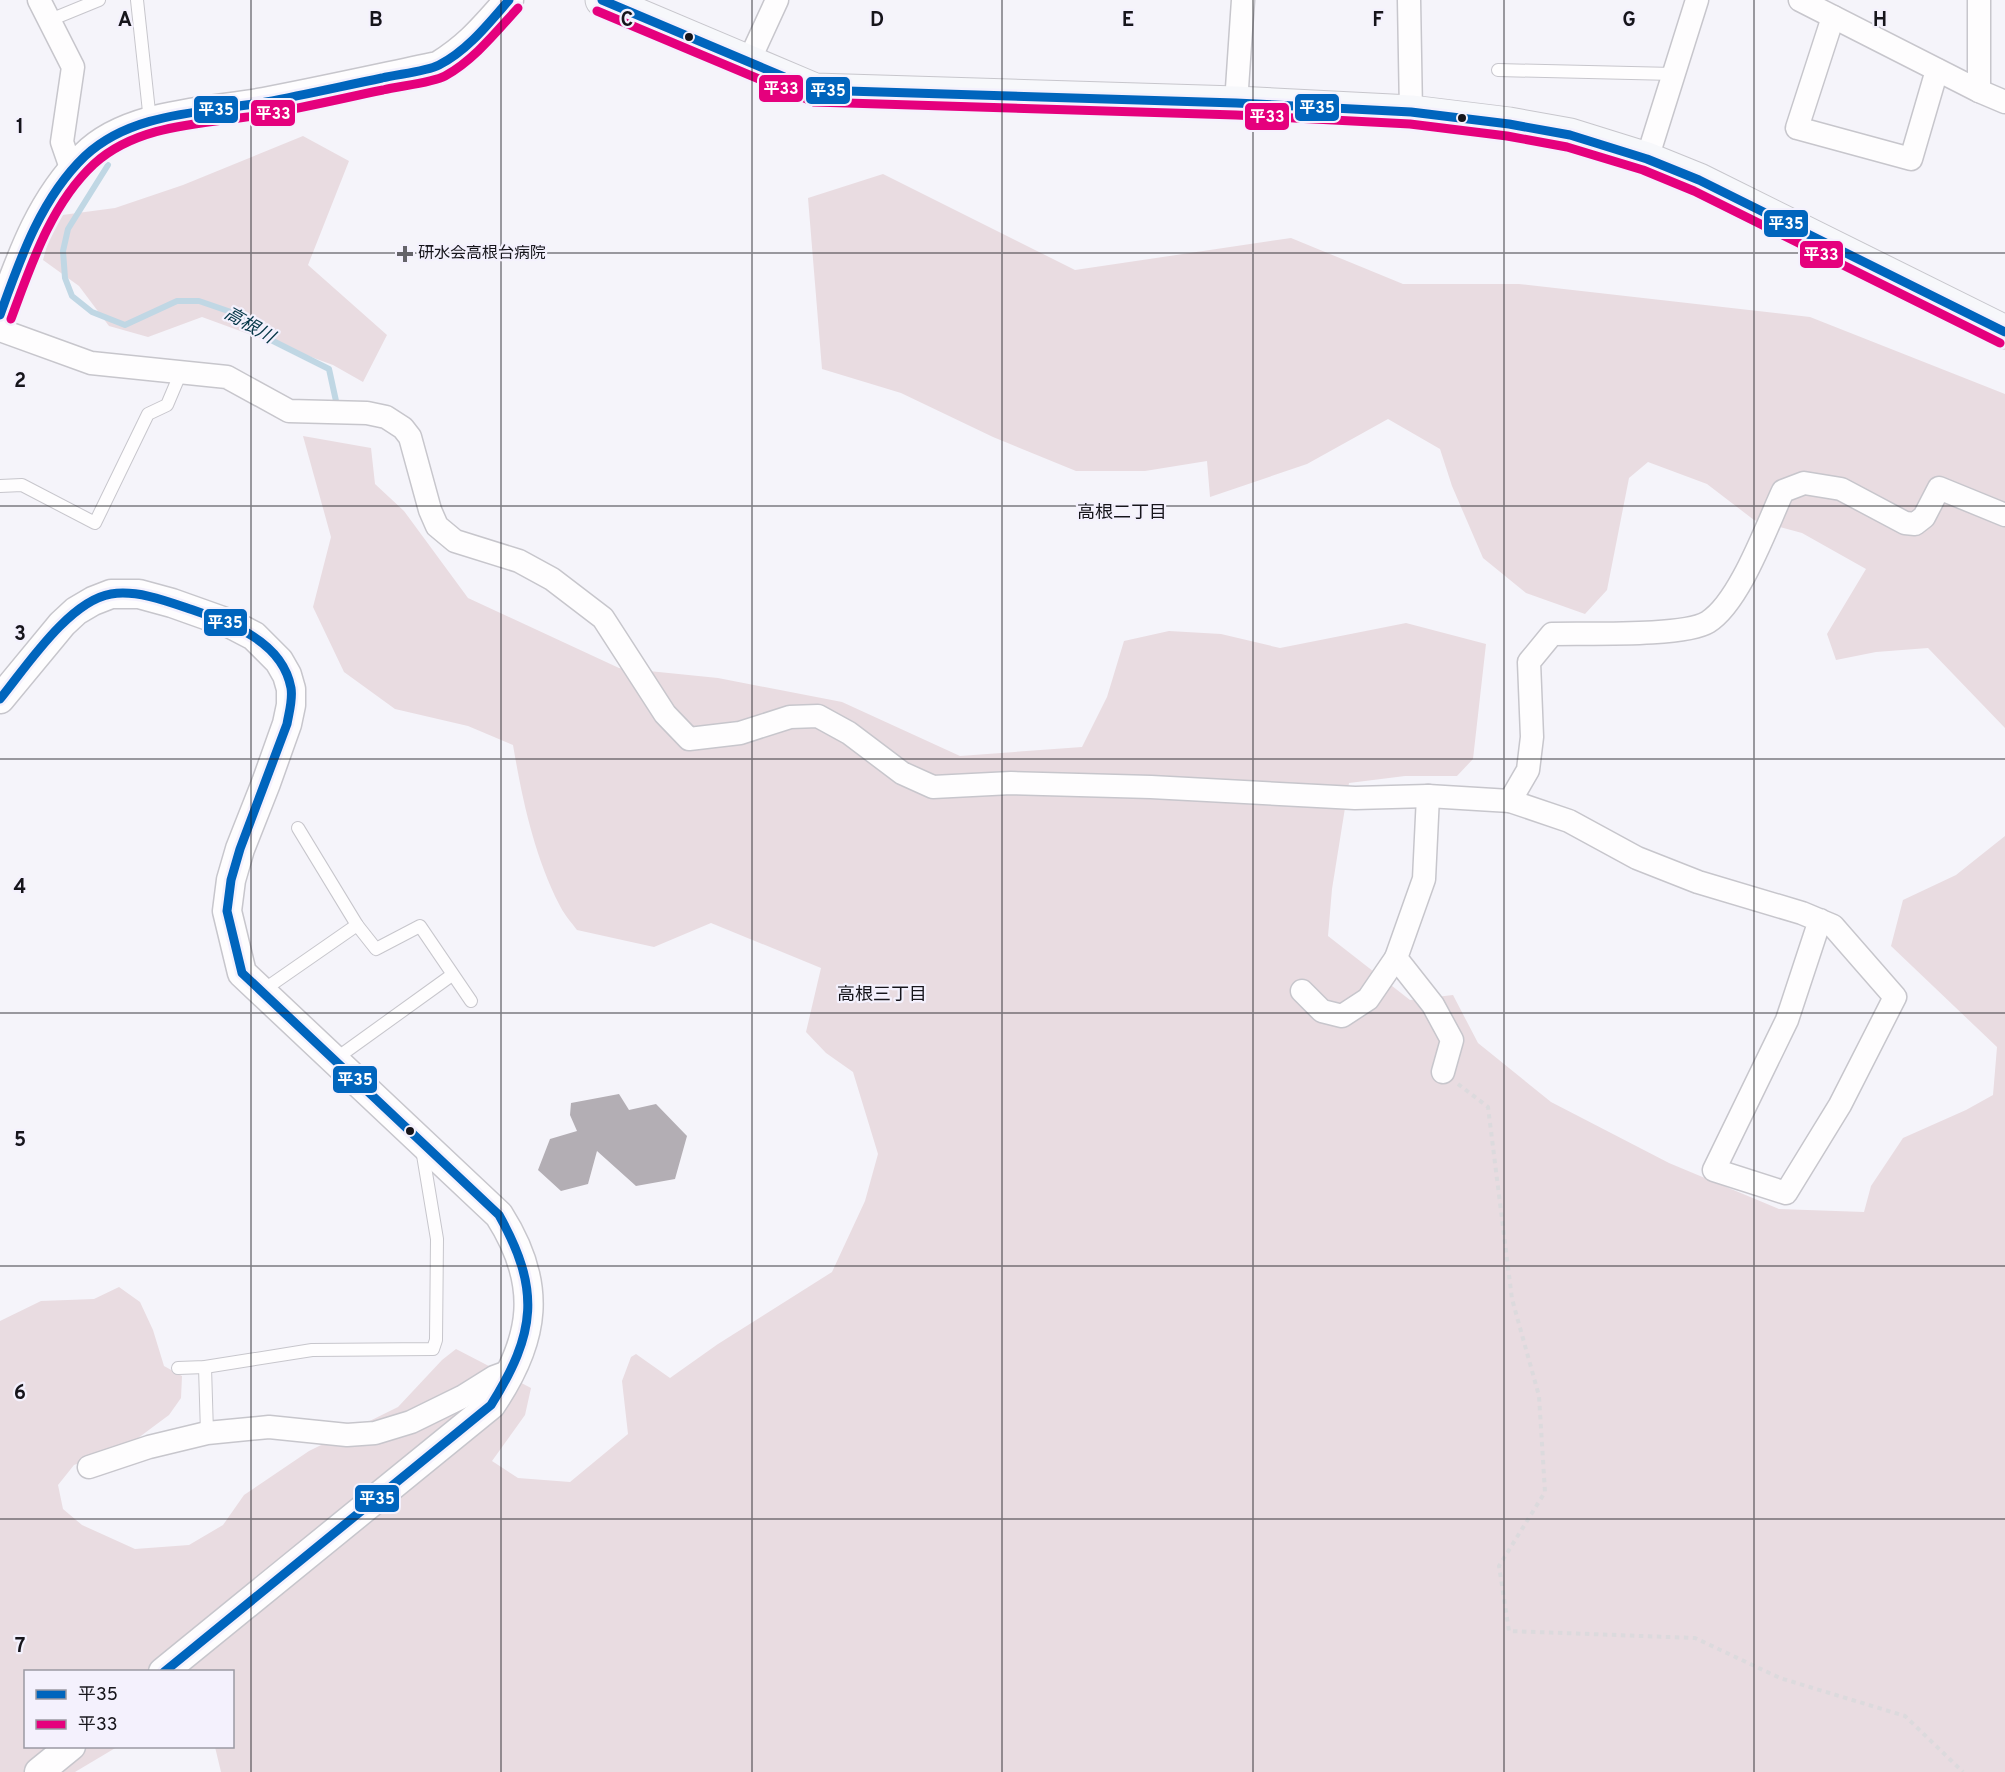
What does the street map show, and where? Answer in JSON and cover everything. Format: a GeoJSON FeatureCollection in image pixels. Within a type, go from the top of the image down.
{"type":"FeatureCollection","features":[{"type":"Feature","properties":{"kind":"main road"},"geometry":{"type":"LineString","coordinates":[[602,0],[815,90],[1236,103],[1411,112],[1509,124],[1570,135],[1647,159],[1699,180],[2002,330]]}},
{"type":"Feature","properties":{"kind":"street"},"geometry":{"type":"LineString","coordinates":[[39,0],[73,68],[62,142],[72,171]]}},
{"type":"Feature","properties":{"kind":"street"},"geometry":{"type":"LineString","coordinates":[[0,315],[27,242],[58,187],[86,155],[112,137],[150,121],[265,102],[438,66],[461,51],[509,0]]}},
{"type":"Feature","properties":{"kind":"street"},"geometry":{"type":"LineString","coordinates":[[748,63],[777,0]]}},
{"type":"Feature","properties":{"kind":"street"},"geometry":{"type":"LineString","coordinates":[[1236,103],[1243,0]]}},
{"type":"Feature","properties":{"kind":"street"},"geometry":{"type":"LineString","coordinates":[[1409,0],[1411,112]]}},
{"type":"Feature","properties":{"kind":"street"},"geometry":{"type":"LineString","coordinates":[[1647,159],[1697,0]]}},
{"type":"Feature","properties":{"kind":"street"},"geometry":{"type":"LineString","coordinates":[[1800,0],[2005,102]]}},
{"type":"Feature","properties":{"kind":"street"},"geometry":{"type":"LineString","coordinates":[[1978,0],[1979,91]]}},
{"type":"Feature","properties":{"kind":"street"},"geometry":{"type":"LineString","coordinates":[[1833,17],[1797,128],[1911,159],[1937,70]]}},
{"type":"Feature","properties":{"kind":"street"},"geometry":{"type":"LineString","coordinates":[[0,330],[91,363],[227,377],[289,411],[367,413],[387,417],[411,437],[430,510],[437,526],[454,541],[519,561],[552,579],[603,618],[665,714],[689,739],[740,733],[790,717],[818,716],[849,733],[902,773],[933,787],[1011,783],[1151,787],[1355,798],[1428,796],[1510,801],[1569,821],[1637,858],[1698,882],[1820,920],[1833,926],[1895,997],[1840,1105],[1786,1193],[1714,1170],[1787,1020],[1820,920]]}},
{"type":"Feature","properties":{"kind":"street"},"geometry":{"type":"LineString","coordinates":[[1510,801],[1528,770],[1532,737],[1529,662],[1552,634],[1676,631],[1707,623],[1726,605],[1747,568],[1783,490],[1804,483],[1841,489],[1905,523],[1915,524],[1924,517],[1939,488],[2005,515]]}},
{"type":"Feature","properties":{"kind":"street"},"geometry":{"type":"LineString","coordinates":[[0,699],[62,624],[93,601],[111,594],[139,594],[231,624],[254,636],[279,661],[287,675],[291,689],[291,705],[287,724],[240,849],[231,880],[227,911],[242,973],[499,1215],[517,1246],[525,1269],[528,1302],[521,1348],[513,1370],[491,1405],[164,1670]]}},
{"type":"Feature","properties":{"kind":"street"},"geometry":{"type":"LineString","coordinates":[[1302,991],[1322,1011],[1342,1016],[1368,999],[1396,958],[1424,879],[1428,796]]}},
{"type":"Feature","properties":{"kind":"street"},"geometry":{"type":"LineString","coordinates":[[1396,958],[1433,1005],[1452,1040],[1443,1072]]}},
{"type":"Feature","properties":{"kind":"street"},"geometry":{"type":"LineString","coordinates":[[89,1467],[207,1433],[269,1428],[347,1435],[375,1433],[411,1422],[462,1397],[494,1377],[513,1370]]}},
{"type":"Feature","properties":{"kind":"street"},"geometry":{"type":"LineString","coordinates":[[39,1772],[69,1748]]}},
{"type":"Feature","properties":{"kind":"lane"},"geometry":{"type":"LineString","coordinates":[[50,20],[99,0]]}},
{"type":"Feature","properties":{"kind":"lane"},"geometry":{"type":"LineString","coordinates":[[137,0],[150,121]]}},
{"type":"Feature","properties":{"kind":"lane"},"geometry":{"type":"LineString","coordinates":[[1498,70],[1674,74]]}},
{"type":"Feature","properties":{"kind":"lane"},"geometry":{"type":"LineString","coordinates":[[0,486],[22,485],[95,523],[148,414],[167,405],[181,372]]}},
{"type":"Feature","properties":{"kind":"lane"},"geometry":{"type":"LineString","coordinates":[[298,828],[357,925],[376,949],[420,926],[471,1000]]}},
{"type":"Feature","properties":{"kind":"lane"},"geometry":{"type":"LineString","coordinates":[[261,992],[357,925]]}},
{"type":"Feature","properties":{"kind":"lane"},"geometry":{"type":"LineString","coordinates":[[333,1061],[452,975]]}},
{"type":"Feature","properties":{"kind":"lane"},"geometry":{"type":"LineString","coordinates":[[178,1368],[205,1367],[312,1350],[433,1349],[436,1340],[437,1239],[421,1141]]}},
{"type":"Feature","properties":{"kind":"lane"},"geometry":{"type":"LineString","coordinates":[[205,1367],[207,1433]]}},
{"type":"Feature","properties":{"kind":"path"},"geometry":{"type":"LineString","coordinates":[[1443,1072],[1488,1107],[1512,1299],[1539,1396],[1545,1491],[1499,1566],[1509,1631],[1695,1638],[1780,1678],[1905,1716],[1963,1772]]}},
{"type":"Feature","properties":{"kind":"shaded area"},"geometry":{"type":"Polygon","coordinates":[[[303,136],[349,161],[308,265],[387,335],[363,382],[333,365],[202,317],[148,337],[109,326],[79,286],[43,260],[55,216],[115,208],[183,185],[303,136]]]}},
{"type":"Feature","properties":{"kind":"shaded area"},"geometry":{"type":"Polygon","coordinates":[[[883,174],[1075,270],[1291,238],[1403,284],[1519,284],[1810,317],[2005,394],[2005,728],[1928,648],[1876,652],[1836,660],[1827,634],[1866,569],[1802,533],[1754,520],[1707,484],[1648,462],[1629,478],[1607,590],[1585,614],[1526,593],[1483,558],[1452,486],[1440,449],[1388,419],[1307,464],[1210,497],[1207,461],[1145,471],[1076,471],[993,437],[901,393],[822,369],[808,198],[883,174]]]}},
{"type":"Feature","properties":{"kind":"shaded area"},"geometry":{"type":"Polygon","coordinates":[[[303,436],[371,448],[375,484],[404,511],[468,598],[619,668],[718,678],[842,702],[960,756],[1082,747],[1107,697],[1124,641],[1169,631],[1221,634],[1280,648],[1406,623],[1486,644],[1473,759],[1457,776],[1405,776],[1349,783],[1332,889],[1328,936],[1410,1000],[1453,995],[1478,1043],[1551,1102],[1669,1163],[1779,1209],[1864,1212],[1871,1186],[1903,1138],[1966,1110],[1993,1095],[1997,1047],[1891,946],[1903,900],[1956,875],[2005,836],[2005,1772],[221,1772],[215,1748],[234,1748],[234,1670],[24,1670],[24,1748],[115,1748],[75,1772],[0,1772],[0,1321],[41,1301],[94,1299],[119,1287],[140,1302],[153,1330],[164,1366],[182,1376],[181,1398],[169,1415],[130,1444],[74,1465],[58,1485],[63,1509],[82,1525],[135,1549],[189,1545],[223,1525],[244,1495],[309,1451],[398,1407],[442,1360],[456,1349],[531,1388],[525,1415],[492,1461],[518,1478],[570,1482],[628,1434],[622,1381],[631,1357],[636,1354],[670,1378],[718,1344],[832,1272],[865,1201],[878,1154],[853,1072],[826,1053],[806,1032],[821,968],[711,923],[654,947],[577,930],[561,907],[550,885],[536,846],[525,806],[513,745],[468,726],[395,709],[344,672],[313,607],[331,537],[303,436]]]}},
{"type":"Feature","properties":{"kind":"building"},"geometry":{"type":"Polygon","coordinates":[[[619,1094],[629,1110],[656,1104],[687,1136],[675,1179],[636,1186],[597,1151],[588,1184],[561,1191],[538,1170],[550,1139],[577,1131],[570,1115],[571,1103],[619,1094]]]}},
{"type":"Feature","properties":{"kind":"waterway","name":"高根川"},"geometry":{"type":"LineString","coordinates":[[108,165],[68,229],[63,251],[65,278],[72,296],[92,312],[125,325],[177,301],[199,301],[231,312],[251,323],[269,339],[329,369],[336,401]]}},
{"type":"Feature","properties":{"kind":"transit line","name":"平35"},"geometry":{"type":"LineString","coordinates":[[0,315],[24,251],[44,210],[70,173],[85,156],[104,141],[125,130],[171,116],[266,102],[439,65],[468,44],[509,0]]}},
{"type":"Feature","properties":{"kind":"transit line","name":"平35"},"geometry":{"type":"LineString","coordinates":[[602,0],[815,90],[1236,103],[1411,112],[1509,124],[1570,135],[1647,159],[1699,180],[2005,332]]}},
{"type":"Feature","properties":{"kind":"transit line","name":"平33"},"geometry":{"type":"LineString","coordinates":[[11,319],[54,216],[79,180],[112,150],[154,132],[176,127],[267,114],[445,76],[475,54],[518,8]]}},
{"type":"Feature","properties":{"kind":"transit line","name":"平33"},"geometry":{"type":"LineString","coordinates":[[597,11],[814,102],[1236,115],[1410,124],[1507,136],[1567,147],[1643,170],[1694,191],[2000,343]]}},
{"type":"Feature","properties":{"kind":"transit line","name":"平35"},"geometry":{"type":"LineString","coordinates":[[0,699],[35,654],[64,622],[95,599],[111,594],[130,593],[150,596],[219,620],[251,635],[277,657],[286,671],[291,688],[290,710],[287,724],[240,849],[231,880],[227,911],[242,973],[499,1215],[513,1242],[527,1289],[528,1311],[524,1333],[517,1355],[491,1405],[166,1670]]}},
{"type":"Feature","properties":{"kind":"place","name":"研水会高根台病院"},"geometry":{"type":"Point","coordinates":[405,254]}},
{"type":"Feature","properties":{"kind":"district","name":"高根二丁目"},"geometry":{"type":"Point","coordinates":[1122,513]}},
{"type":"Feature","properties":{"kind":"district","name":"高根三丁目"},"geometry":{"type":"Point","coordinates":[882,995]}}]}
